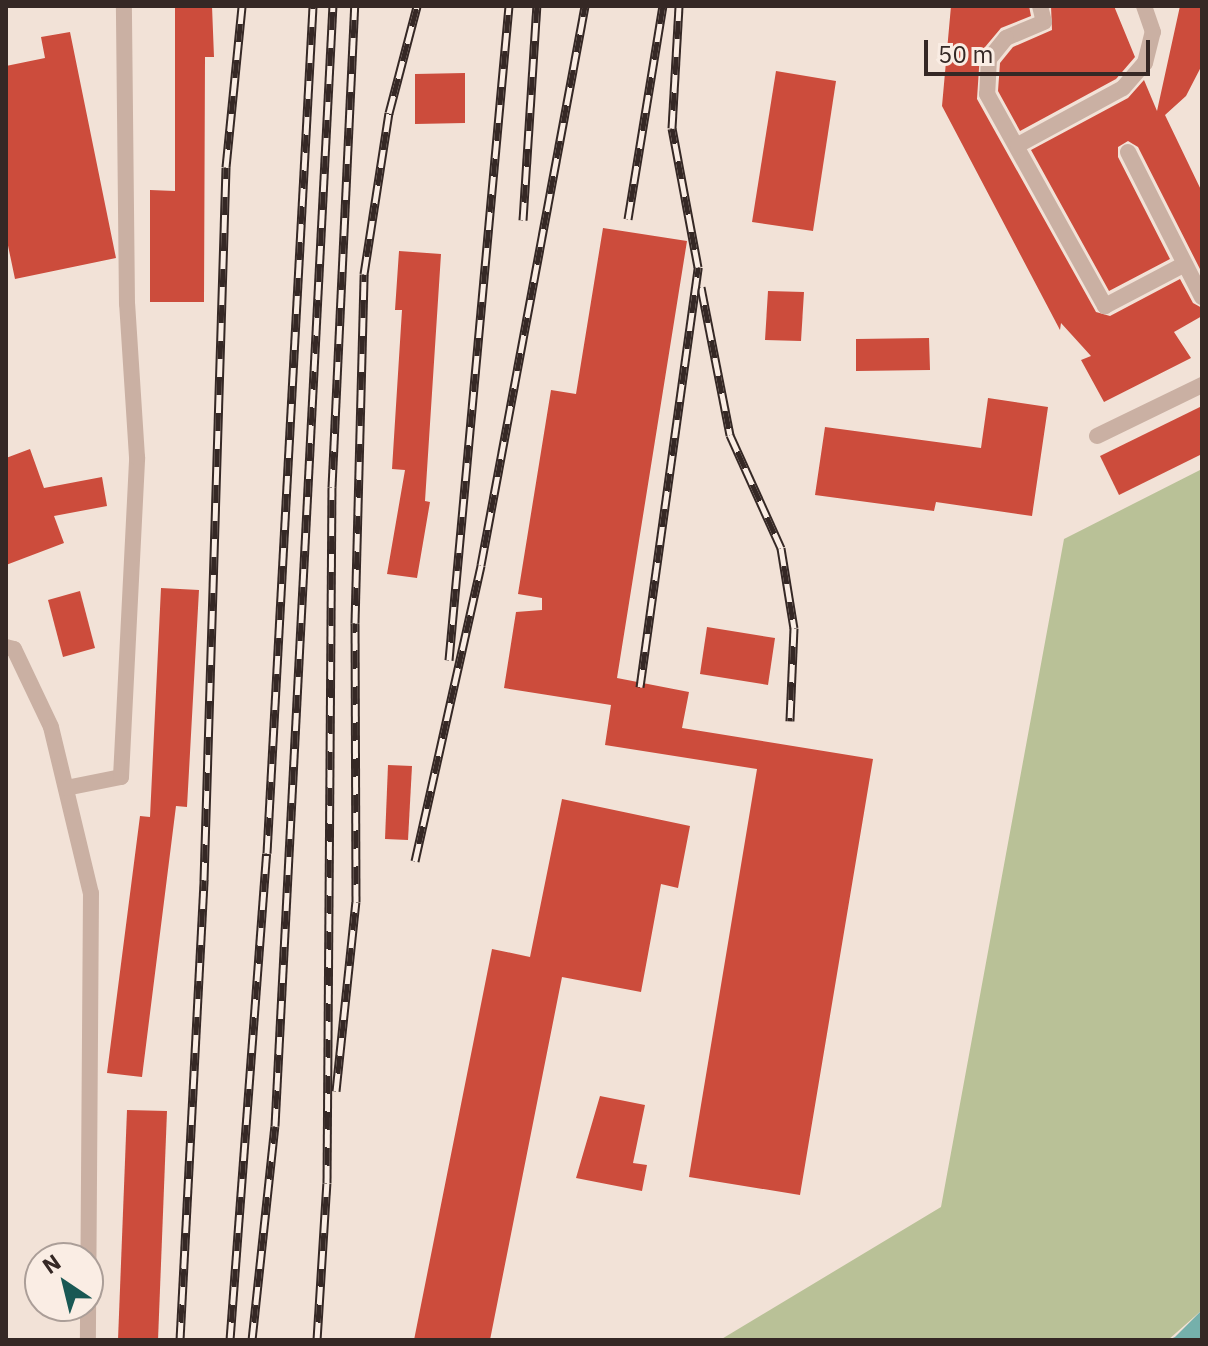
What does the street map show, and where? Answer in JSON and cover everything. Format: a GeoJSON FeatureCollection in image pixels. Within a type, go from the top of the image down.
{"type":"FeatureCollection","features":[{"type":"Feature","properties":{"kind":"lane"},"geometry":{"type":"LineString","coordinates":[[66,788],[121,777],[137,457],[127,304],[124,6]]}},
{"type":"Feature","properties":{"kind":"lane"},"geometry":{"type":"LineString","coordinates":[[1040,6],[1044,22],[1006,38],[989,59],[987,94],[1105,306],[1185,264]]}},
{"type":"Feature","properties":{"kind":"lane"},"geometry":{"type":"LineString","coordinates":[[1018,145],[1123,88],[1145,63],[1153,32],[1144,6]]}},
{"type":"Feature","properties":{"kind":"lane"},"geometry":{"type":"LineString","coordinates":[[1128,152],[1202,297]]}},
{"type":"Feature","properties":{"kind":"lane"},"geometry":{"type":"LineString","coordinates":[[1097,436],[1202,385]]}},
{"type":"Feature","properties":{"kind":"lane"},"geometry":{"type":"LineString","coordinates":[[6,647],[14,649],[51,727],[91,893],[88,1340]]}},
{"type":"Feature","properties":{"kind":"green space"},"geometry":{"type":"Polygon","coordinates":[[[1202,469],[1202,1310],[1168,1340],[720,1340],[941,1207],[1064,539],[1202,469]]]}},
{"type":"Feature","properties":{"kind":"water"},"geometry":{"type":"Polygon","coordinates":[[[1202,1310],[1202,1340],[1168,1340],[1175,1337],[1202,1310]]]}},
{"type":"Feature","properties":{"kind":"building"},"geometry":{"type":"Polygon","coordinates":[[[175,6],[212,6],[214,57],[205,57],[204,302],[150,302],[150,190],[175,191],[175,6]]]}},
{"type":"Feature","properties":{"kind":"building"},"geometry":{"type":"Polygon","coordinates":[[[951,6],[1029,6],[1031,16],[1001,28],[980,53],[977,99],[1096,312],[1110,316],[1180,279],[1193,303],[1202,308],[1202,316],[1174,332],[1191,358],[1104,402],[1081,360],[1091,356],[1061,323],[1060,330],[942,106],[951,6]]]}},
{"type":"Feature","properties":{"kind":"building"},"geometry":{"type":"Polygon","coordinates":[[[1051,6],[1114,6],[1135,57],[1116,79],[1020,131],[998,91],[1000,63],[1013,47],[1052,30],[1051,6]]]}},
{"type":"Feature","properties":{"kind":"building"},"geometry":{"type":"Polygon","coordinates":[[[1180,6],[1202,6],[1202,65],[1186,96],[1165,115],[1202,192],[1202,273],[1138,147],[1128,141],[1118,147],[1118,157],[1170,259],[1109,291],[1031,150],[1128,98],[1144,80],[1157,111],[1180,6]]]}},
{"type":"Feature","properties":{"kind":"building"},"geometry":{"type":"Polygon","coordinates":[[[70,32],[116,258],[15,279],[6,236],[6,66],[45,58],[41,37],[70,32]]]}},
{"type":"Feature","properties":{"kind":"building"},"geometry":{"type":"Polygon","coordinates":[[[776,71],[836,81],[813,231],[752,222],[776,71]]]}},
{"type":"Feature","properties":{"kind":"building"},"geometry":{"type":"Polygon","coordinates":[[[465,73],[465,123],[415,124],[415,74],[465,73]]]}},
{"type":"Feature","properties":{"kind":"building"},"geometry":{"type":"Polygon","coordinates":[[[603,228],[687,241],[617,678],[689,692],[682,728],[873,759],[800,1195],[689,1177],[757,769],[605,745],[611,705],[504,688],[516,612],[542,610],[542,598],[518,594],[551,390],[576,394],[603,228]]]}},
{"type":"Feature","properties":{"kind":"building"},"geometry":{"type":"Polygon","coordinates":[[[399,251],[441,254],[425,501],[430,502],[417,578],[387,574],[405,470],[392,469],[402,310],[395,310],[399,251]]]}},
{"type":"Feature","properties":{"kind":"building"},"geometry":{"type":"Polygon","coordinates":[[[768,291],[804,292],[801,341],[765,340],[768,291]]]}},
{"type":"Feature","properties":{"kind":"building"},"geometry":{"type":"Polygon","coordinates":[[[929,338],[930,370],[856,371],[856,339],[929,338]]]}},
{"type":"Feature","properties":{"kind":"building"},"geometry":{"type":"Polygon","coordinates":[[[988,398],[1048,407],[1032,516],[936,502],[934,511],[815,495],[825,427],[981,448],[988,398]]]}},
{"type":"Feature","properties":{"kind":"building"},"geometry":{"type":"Polygon","coordinates":[[[1202,406],[1202,454],[1119,495],[1100,456],[1202,406]]]}},
{"type":"Feature","properties":{"kind":"building"},"geometry":{"type":"Polygon","coordinates":[[[30,449],[44,488],[102,477],[107,506],[54,516],[64,543],[6,565],[6,458],[30,449]]]}},
{"type":"Feature","properties":{"kind":"building"},"geometry":{"type":"Polygon","coordinates":[[[161,588],[199,590],[187,807],[176,806],[142,1077],[107,1073],[140,816],[150,817],[161,588]]]}},
{"type":"Feature","properties":{"kind":"building"},"geometry":{"type":"Polygon","coordinates":[[[80,591],[95,648],[63,657],[48,600],[80,591]]]}},
{"type":"Feature","properties":{"kind":"building"},"geometry":{"type":"Polygon","coordinates":[[[707,627],[775,638],[768,685],[700,674],[707,627]]]}},
{"type":"Feature","properties":{"kind":"building"},"geometry":{"type":"Polygon","coordinates":[[[388,765],[412,766],[408,840],[385,839],[388,765]]]}},
{"type":"Feature","properties":{"kind":"building"},"geometry":{"type":"Polygon","coordinates":[[[562,799],[690,826],[678,888],[661,884],[641,992],[562,977],[490,1340],[414,1340],[492,949],[530,957],[562,799]]]}},
{"type":"Feature","properties":{"kind":"building"},"geometry":{"type":"Polygon","coordinates":[[[600,1096],[645,1105],[633,1163],[647,1165],[642,1191],[576,1178],[600,1096]]]}},
{"type":"Feature","properties":{"kind":"building"},"geometry":{"type":"Polygon","coordinates":[[[127,1110],[167,1111],[158,1340],[118,1340],[127,1110]]]}},
{"type":"Feature","properties":{"kind":"railway"},"geometry":{"type":"LineString","coordinates":[[180,1340],[204,880],[226,167],[242,6]]}},
{"type":"Feature","properties":{"kind":"railway"},"geometry":{"type":"LineString","coordinates":[[230,1340],[267,853],[313,6]]}},
{"type":"Feature","properties":{"kind":"railway"},"geometry":{"type":"LineString","coordinates":[[252,1340],[275,1126],[333,6]]}},
{"type":"Feature","properties":{"kind":"railway"},"geometry":{"type":"LineString","coordinates":[[317,1340],[327,1183],[332,487],[355,6]]}},
{"type":"Feature","properties":{"kind":"railway"},"geometry":{"type":"LineString","coordinates":[[336,1091],[356,902],[355,623],[364,274],[389,113],[417,6]]}},
{"type":"Feature","properties":{"kind":"railway"},"geometry":{"type":"LineString","coordinates":[[449,660],[509,6]]}},
{"type":"Feature","properties":{"kind":"railway"},"geometry":{"type":"LineString","coordinates":[[523,220],[537,6]]}},
{"type":"Feature","properties":{"kind":"railway"},"geometry":{"type":"LineString","coordinates":[[415,861],[481,565],[585,6]]}},
{"type":"Feature","properties":{"kind":"railway"},"geometry":{"type":"LineString","coordinates":[[628,219],[663,6]]}},
{"type":"Feature","properties":{"kind":"railway"},"geometry":{"type":"LineString","coordinates":[[640,687],[698,267],[672,128],[679,6]]}},
{"type":"Feature","properties":{"kind":"railway"},"geometry":{"type":"LineString","coordinates":[[701,287],[730,435],[781,548],[794,628],[790,721]]}}]}
